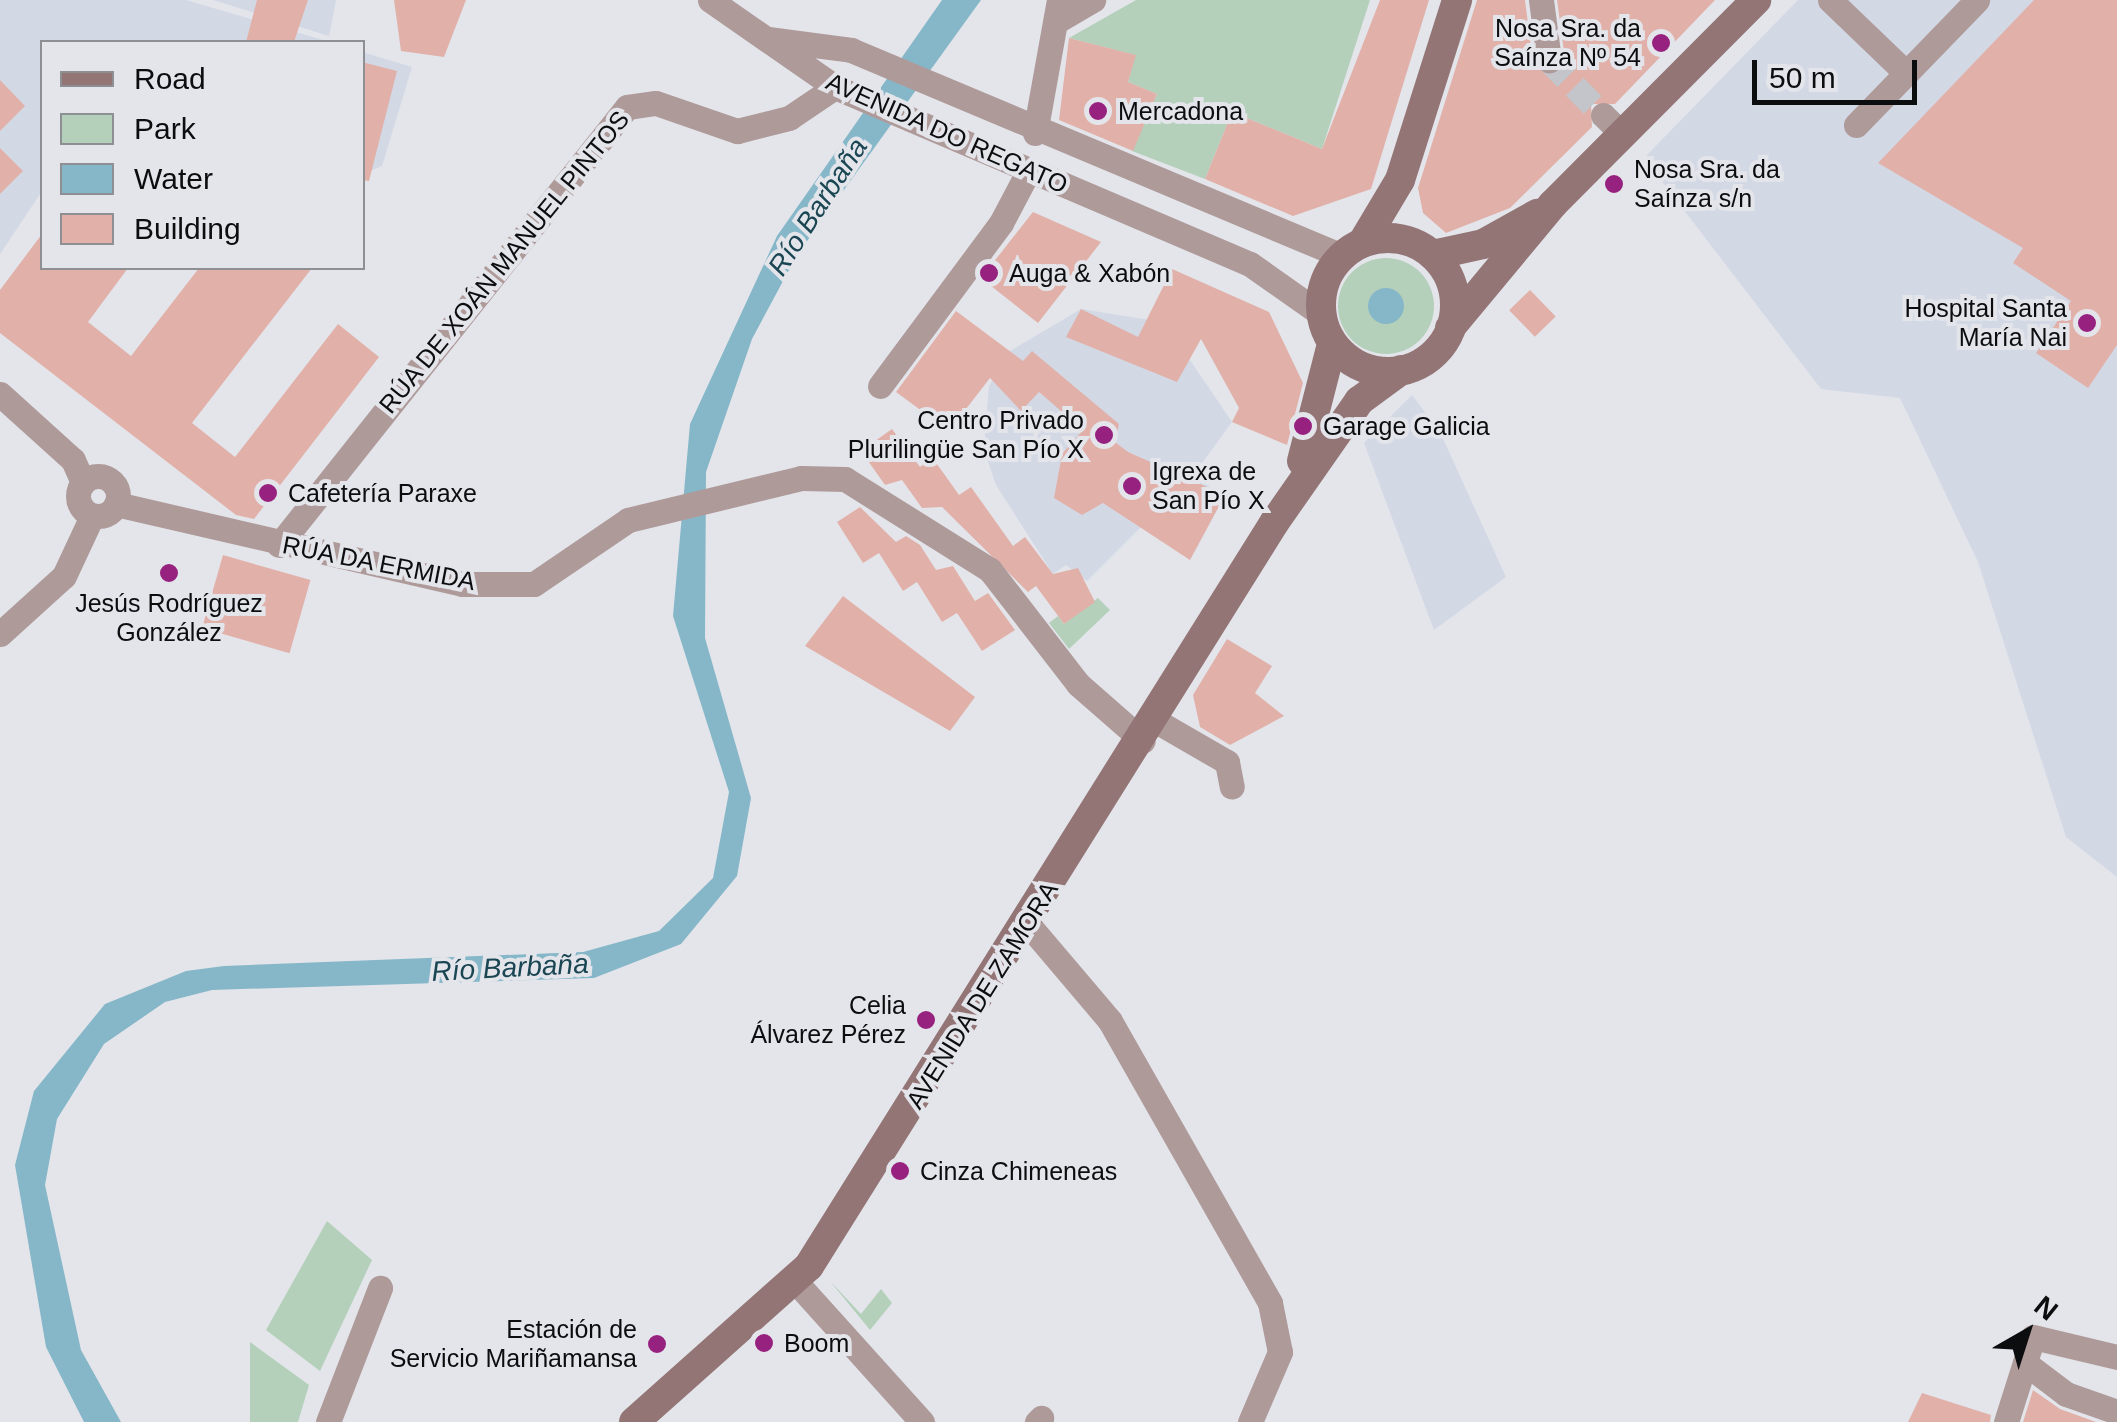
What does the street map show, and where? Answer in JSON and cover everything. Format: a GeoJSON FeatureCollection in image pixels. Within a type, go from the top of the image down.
{"type":"FeatureCollection","features":[{"type":"Feature","properties":{"kind":"street"},"geometry":{"type":"LineString","coordinates":[[710,0],[758,38]]}},
{"type":"Feature","properties":{"kind":"street"},"geometry":{"type":"LineString","coordinates":[[1036,133],[1058,10],[1093,0]]}},
{"type":"Feature","properties":{"kind":"street"},"geometry":{"type":"LineString","coordinates":[[1457,0],[1400,180],[1352,249],[1321,314],[1332,344],[1368,370],[1401,370],[1432,356],[1612,124],[1756,0]]}},
{"type":"Feature","properties":{"kind":"street"},"geometry":{"type":"LineString","coordinates":[[1542,0],[1550,60]]}},
{"type":"Feature","properties":{"kind":"street"},"geometry":{"type":"LineString","coordinates":[[1830,0],[1906,73]]}},
{"type":"Feature","properties":{"kind":"street"},"geometry":{"type":"LineString","coordinates":[[1856,125],[1977,0]]}},
{"type":"Feature","properties":{"kind":"street","name":"AVENIDA DO REGATO"},"geometry":{"type":"LineString","coordinates":[[758,38],[850,50],[1036,133],[1352,249]]}},
{"type":"Feature","properties":{"kind":"street","name":"AVENIDA DO REGATO"},"geometry":{"type":"LineString","coordinates":[[758,38],[835,88],[1250,264],[1321,314]]}},
{"type":"Feature","properties":{"kind":"street","name":"RÚA DE XOÁN MANUEL PINTOS"},"geometry":{"type":"LineString","coordinates":[[279,545],[627,106],[656,103],[736,131],[789,118],[835,88]]}},
{"type":"Feature","properties":{"kind":"street"},"geometry":{"type":"LineString","coordinates":[[880,386],[1001,223],[1029,170]]}},
{"type":"Feature","properties":{"kind":"street"},"geometry":{"type":"LineString","coordinates":[[1400,180],[1424,249],[1454,294],[1450,328]]}},
{"type":"Feature","properties":{"kind":"street"},"geometry":{"type":"LineString","coordinates":[[1352,249],[1424,249],[1494,239],[1553,204]]}},
{"type":"Feature","properties":{"kind":"street","name":"AVENIDA DE ZAMORA"},"geometry":{"type":"LineString","coordinates":[[1274,523],[1318,421],[1332,344]]}},
{"type":"Feature","properties":{"kind":"street","name":"AVENIDA DE ZAMORA"},"geometry":{"type":"LineString","coordinates":[[634,1422],[796,1281],[1150,731],[1274,523],[1359,402],[1401,370]]}},
{"type":"Feature","properties":{"kind":"street"},"geometry":{"type":"LineString","coordinates":[[0,394],[74,460],[83,482],[78,502],[92,516]]}},
{"type":"Feature","properties":{"kind":"street","name":"RÚA DA ERMIDA"},"geometry":{"type":"LineString","coordinates":[[116,504],[279,545],[462,584],[534,584],[628,520],[744,488],[825,477],[884,496],[990,570],[1071,676],[1150,731],[1227,762],[1232,787]]}},
{"type":"Feature","properties":{"kind":"street"},"geometry":{"type":"LineString","coordinates":[[0,634],[64,576],[92,516],[116,504],[110,480],[83,482]]}},
{"type":"Feature","properties":{"kind":"street"},"geometry":{"type":"LineString","coordinates":[[1027,923],[1110,1021],[1270,1303],[1280,1352],[1250,1422]]}},
{"type":"Feature","properties":{"kind":"street"},"geometry":{"type":"LineString","coordinates":[[796,1281],[922,1422]]}},
{"type":"Feature","properties":{"kind":"street"},"geometry":{"type":"LineString","coordinates":[[328,1422],[380,1288]]}},
{"type":"Feature","properties":{"kind":"street"},"geometry":{"type":"LineString","coordinates":[[2006,1422],[2033,1336],[2117,1357]]}},
{"type":"Feature","properties":{"kind":"street"},"geometry":{"type":"LineString","coordinates":[[2025,1364],[2066,1394],[2117,1412]]}},
{"type":"Feature","properties":{"kind":"shaded area"},"geometry":{"type":"Polygon","coordinates":[[[0,0],[186,0],[323,40],[40,40],[40,194],[0,254],[0,0]]]}},
{"type":"Feature","properties":{"kind":"shaded area"},"geometry":{"type":"Polygon","coordinates":[[[213,0],[336,0],[329,36],[213,0]]]}},
{"type":"Feature","properties":{"kind":"shaded area"},"geometry":{"type":"Polygon","coordinates":[[[1798,0],[2117,0],[2117,877],[2066,837],[1978,562],[1900,398],[1821,389],[1644,158],[1798,0]]]}},
{"type":"Feature","properties":{"kind":"shaded area"},"geometry":{"type":"Polygon","coordinates":[[[365,53],[412,67],[382,166],[365,173],[365,53]]]}},
{"type":"Feature","properties":{"kind":"shaded area","name":"Centro Privado Plurilingüe San Pío X"},"geometry":{"type":"Polygon","coordinates":[[[1081,309],[1150,320],[1175,338],[1232,422],[1192,477],[1225,495],[1190,560],[1145,523],[1087,581],[1066,565],[1053,574],[996,485],[984,449],[989,386],[1010,351],[1081,309]]]}},
{"type":"Feature","properties":{"kind":"shaded area"},"geometry":{"type":"Polygon","coordinates":[[[1412,395],[1440,432],[1506,577],[1434,630],[1364,443],[1412,395]]]}},
{"type":"Feature","properties":{"kind":"green space"},"geometry":{"type":"Polygon","coordinates":[[[1136,0],[1370,0],[1322,149],[1232,112],[1205,179],[1132,151],[1157,94],[1128,82],[1135,55],[1069,38],[1136,0]]]}},
{"type":"Feature","properties":{"kind":"green space"},"geometry":{"type":"Polygon","coordinates":[[[1386,258],[1404,262],[1420,272],[1430,288],[1434,306],[1430,324],[1420,340],[1404,350],[1386,354],[1368,350],[1352,340],[1342,324],[1338,306],[1342,288],[1352,272],[1368,262],[1386,258]]]}},
{"type":"Feature","properties":{"kind":"green space"},"geometry":{"type":"Polygon","coordinates":[[[1098,598],[1110,610],[1069,649],[1049,623],[1058,616],[1064,624],[1098,598]]]}},
{"type":"Feature","properties":{"kind":"green space"},"geometry":{"type":"Polygon","coordinates":[[[327,1221],[372,1260],[320,1371],[266,1330],[327,1221]]]}},
{"type":"Feature","properties":{"kind":"green space"},"geometry":{"type":"Polygon","coordinates":[[[830,1281],[861,1314],[881,1289],[892,1303],[870,1330],[830,1281]]]}},
{"type":"Feature","properties":{"kind":"green space"},"geometry":{"type":"Polygon","coordinates":[[[250,1342],[309,1385],[298,1422],[250,1422],[250,1342]]]}},
{"type":"Feature","properties":{"kind":"water","name":"Río Barbaña"},"geometry":{"type":"Polygon","coordinates":[[[942,0],[981,0],[797,255],[752,339],[706,472],[705,638],[751,798],[737,876],[681,944],[594,978],[212,990],[165,1002],[104,1044],[57,1119],[45,1185],[81,1350],[121,1422],[84,1422],[46,1347],[15,1165],[34,1091],[105,1004],[186,971],[224,966],[583,952],[659,931],[713,878],[729,792],[673,616],[690,424],[777,236],[942,0]]]}},
{"type":"Feature","properties":{"kind":"water"},"geometry":{"type":"Polygon","coordinates":[[[1386,288],[1399,293],[1404,306],[1399,319],[1386,324],[1373,319],[1368,306],[1373,293],[1386,288]]]}},
{"type":"Feature","properties":{"kind":"building"},"geometry":{"type":"Polygon","coordinates":[[[257,0],[308,0],[295,40],[247,40],[257,0]]]}},
{"type":"Feature","properties":{"kind":"building"},"geometry":{"type":"Polygon","coordinates":[[[394,0],[466,0],[444,57],[401,51],[394,0]]]}},
{"type":"Feature","properties":{"kind":"building"},"geometry":{"type":"Polygon","coordinates":[[[1380,0],[1429,0],[1371,189],[1293,216],[1205,179],[1232,112],[1322,149],[1380,0]]]}},
{"type":"Feature","properties":{"kind":"building"},"geometry":{"type":"Polygon","coordinates":[[[1477,0],[1525,0],[1533,63],[1550,76],[1565,59],[1557,0],[1715,0],[1615,104],[1591,104],[1592,127],[1510,208],[1446,233],[1423,213],[1418,188],[1477,0]]]}},
{"type":"Feature","properties":{"kind":"building"},"geometry":{"type":"Polygon","coordinates":[[[2034,0],[2117,0],[2117,345],[2088,388],[2036,353],[2071,301],[2013,263],[2023,248],[1878,163],[2034,0]]]}},
{"type":"Feature","properties":{"kind":"building"},"geometry":{"type":"Polygon","coordinates":[[[1069,38],[1136,55],[1128,82],[1157,94],[1133,151],[1059,120],[1069,38]]]}},
{"type":"Feature","properties":{"kind":"building"},"geometry":{"type":"Polygon","coordinates":[[[365,63],[397,71],[369,181],[365,180],[365,63]]]}},
{"type":"Feature","properties":{"kind":"building"},"geometry":{"type":"Polygon","coordinates":[[[0,80],[25,106],[0,131],[0,80]]]}},
{"type":"Feature","properties":{"kind":"building"},"geometry":{"type":"Polygon","coordinates":[[[0,148],[23,171],[0,194],[0,148]]]}},
{"type":"Feature","properties":{"kind":"building"},"geometry":{"type":"Polygon","coordinates":[[[1033,212],[1101,242],[1038,323],[981,278],[1033,212]]]}},
{"type":"Feature","properties":{"kind":"building"},"geometry":{"type":"Polygon","coordinates":[[[40,237],[40,270],[127,270],[88,322],[131,356],[197,270],[310,270],[192,423],[235,457],[338,324],[379,357],[254,519],[236,515],[0,333],[0,290],[40,237]]]}},
{"type":"Feature","properties":{"kind":"building"},"geometry":{"type":"Polygon","coordinates":[[[1172,269],[1269,312],[1303,383],[1287,445],[1232,422],[1239,408],[1201,339],[1177,382],[1066,337],[1081,309],[1138,337],[1172,269]]]}},
{"type":"Feature","properties":{"kind":"building"},"geometry":{"type":"Polygon","coordinates":[[[1530,290],[1556,317],[1535,337],[1509,310],[1530,290]]]}},
{"type":"Feature","properties":{"kind":"building"},"geometry":{"type":"Polygon","coordinates":[[[956,311],[1023,361],[1032,351],[1119,424],[1115,442],[1128,452],[1225,495],[1190,560],[1103,503],[1082,515],[1054,498],[1062,454],[1083,430],[1039,392],[1021,411],[990,378],[949,431],[896,392],[956,311]]]}},
{"type":"Feature","properties":{"kind":"building"},"geometry":{"type":"Polygon","coordinates":[[[892,429],[920,467],[932,457],[959,495],[971,487],[1013,546],[1025,537],[1053,574],[1078,568],[1095,602],[1064,624],[1036,586],[1028,592],[942,507],[922,508],[902,480],[885,485],[861,451],[892,429]]]}},
{"type":"Feature","properties":{"kind":"building"},"geometry":{"type":"Polygon","coordinates":[[[860,507],[896,542],[906,536],[920,545],[936,570],[953,566],[975,601],[988,593],[1015,630],[982,651],[957,613],[942,622],[917,582],[903,591],[879,553],[863,563],[837,522],[860,507]]]}},
{"type":"Feature","properties":{"kind":"building"},"geometry":{"type":"Polygon","coordinates":[[[223,555],[310,580],[290,653],[202,628],[223,555]]]}},
{"type":"Feature","properties":{"kind":"building"},"geometry":{"type":"Polygon","coordinates":[[[843,596],[975,697],[950,731],[805,646],[843,596]]]}},
{"type":"Feature","properties":{"kind":"building"},"geometry":{"type":"Polygon","coordinates":[[[1227,639],[1272,666],[1255,693],[1284,716],[1230,745],[1200,727],[1193,695],[1227,639]]]}},
{"type":"Feature","properties":{"kind":"building"},"geometry":{"type":"Polygon","coordinates":[[[2033,1390],[2060,1409],[2096,1422],[2023,1422],[2033,1390]]]}},
{"type":"Feature","properties":{"kind":"building"},"geometry":{"type":"Polygon","coordinates":[[[1922,1393],[1991,1415],[1990,1422],[1908,1422],[1922,1393]]]}},
{"type":"Feature","properties":{"kind":"tunnel"},"geometry":{"type":"LineString","coordinates":[[1549,60],[1603,115]]}},
{"type":"Feature","properties":{"kind":"place","name":"Nosa Sra. da Saínza Nº 54"},"geometry":{"type":"Point","coordinates":[1661,43]}},
{"type":"Feature","properties":{"kind":"place","name":"Mercadona"},"geometry":{"type":"Point","coordinates":[1098,111]}},
{"type":"Feature","properties":{"kind":"place","name":"Nosa Sra. da Saínza s/n"},"geometry":{"type":"Point","coordinates":[1614,184]}},
{"type":"Feature","properties":{"kind":"place","name":"Auga & Xabón"},"geometry":{"type":"Point","coordinates":[989,273]}},
{"type":"Feature","properties":{"kind":"place","name":"Hospital Santa María Nai"},"geometry":{"type":"Point","coordinates":[2087,323]}},
{"type":"Feature","properties":{"kind":"place","name":"Garage Galicia"},"geometry":{"type":"Point","coordinates":[1303,426]}},
{"type":"Feature","properties":{"kind":"place","name":"Centro Privado Plurilingüe San Pío X"},"geometry":{"type":"Point","coordinates":[1104,435]}},
{"type":"Feature","properties":{"kind":"place","name":"Igrexa de San Pío X"},"geometry":{"type":"Point","coordinates":[1132,486]}},
{"type":"Feature","properties":{"kind":"place","name":"Cafetería Paraxe"},"geometry":{"type":"Point","coordinates":[268,493]}},
{"type":"Feature","properties":{"kind":"place","name":"Jesús Rodríguez González"},"geometry":{"type":"Point","coordinates":[169,573]}},
{"type":"Feature","properties":{"kind":"place","name":"Celia Álvarez Pérez"},"geometry":{"type":"Point","coordinates":[926,1020]}},
{"type":"Feature","properties":{"kind":"place","name":"Cinza Chimeneas"},"geometry":{"type":"Point","coordinates":[900,1171]}},
{"type":"Feature","properties":{"kind":"place","name":"Boom"},"geometry":{"type":"Point","coordinates":[764,1343]}},
{"type":"Feature","properties":{"kind":"place","name":"Estación de Servicio Mariñamansa"},"geometry":{"type":"Point","coordinates":[657,1344]}}]}
